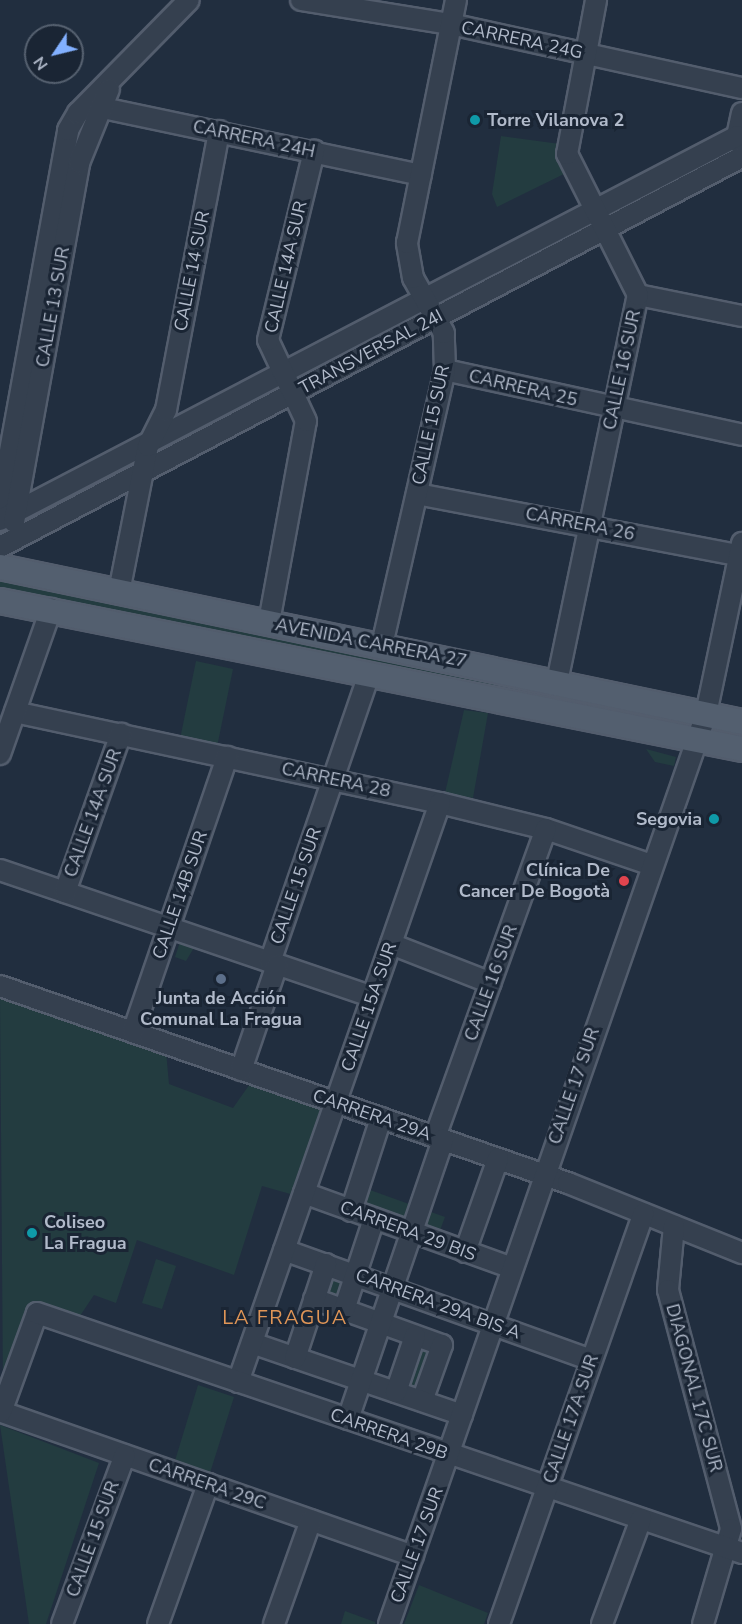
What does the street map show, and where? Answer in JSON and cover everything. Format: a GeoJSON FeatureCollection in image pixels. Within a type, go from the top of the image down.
{"type":"FeatureCollection","features":[{"type":"Feature","properties":{"kind":"main road","name":"AVENIDA CARRERA 27"},"geometry":{"type":"LineString","coordinates":[[0,567],[742,722]]}},
{"type":"Feature","properties":{"kind":"main road","name":"AVENIDA CARRERA 27"},"geometry":{"type":"LineString","coordinates":[[0,601],[51,609],[696,742],[742,749]]}},
{"type":"Feature","properties":{"kind":"street","name":"CALLE 13 SUR"},"geometry":{"type":"LineString","coordinates":[[6,544],[5,513],[57,171],[73,119],[93,106],[114,79],[189,0]]}},
{"type":"Feature","properties":{"kind":"street","name":"CARRERA 24G"},"geometry":{"type":"LineString","coordinates":[[301,0],[450,24],[742,88]]}},
{"type":"Feature","properties":{"kind":"street","name":"CALLE 15 SUR"},"geometry":{"type":"LineString","coordinates":[[382,645],[445,370],[446,343],[407,256],[456,0]]}},
{"type":"Feature","properties":{"kind":"street","name":"CALLE 16 SUR"},"geometry":{"type":"LineString","coordinates":[[557,682],[638,295],[567,154],[596,0]]}},
{"type":"Feature","properties":{"kind":"street","name":"CARRERA 24H"},"geometry":{"type":"LineString","coordinates":[[93,106],[314,151],[421,176]]}},
{"type":"Feature","properties":{"kind":"street"},"geometry":{"type":"LineString","coordinates":[[740,142],[742,113]]}},
{"type":"Feature","properties":{"kind":"street","name":"CALLE 14 SUR"},"geometry":{"type":"LineString","coordinates":[[119,592],[148,446],[166,410],[219,132]]}},
{"type":"Feature","properties":{"kind":"street","name":"TRANSVERSAL 24I"},"geometry":{"type":"LineString","coordinates":[[431,309],[595,212],[740,142]]}},
{"type":"Feature","properties":{"kind":"street","name":"CALLE 14A SUR"},"geometry":{"type":"LineString","coordinates":[[269,622],[306,421],[290,383],[269,344],[270,329],[314,151]]}},
{"type":"Feature","properties":{"kind":"street","name":"TRANSVERSAL 24I"},"geometry":{"type":"LineString","coordinates":[[6,544],[143,472],[290,383],[431,309],[604,229],[742,157]]}},
{"type":"Feature","properties":{"kind":"street"},"geometry":{"type":"LineString","coordinates":[[638,295],[742,316]]}},
{"type":"Feature","properties":{"kind":"street","name":"CARRERA 25"},"geometry":{"type":"LineString","coordinates":[[445,370],[614,410],[742,435]]}},
{"type":"Feature","properties":{"kind":"street","name":"TRANSVERSAL 24I"},"geometry":{"type":"LineString","coordinates":[[5,513],[184,428],[290,383]]}},
{"type":"Feature","properties":{"kind":"street"},"geometry":{"type":"LineString","coordinates":[[166,410],[184,428]]}},
{"type":"Feature","properties":{"kind":"street","name":"CARRERA 26"},"geometry":{"type":"LineString","coordinates":[[417,494],[741,552]]}},
{"type":"Feature","properties":{"kind":"street","name":"CALLE 17 SUR"},"geometry":{"type":"LineString","coordinates":[[389,1624],[543,1175],[706,714],[741,552]]}},
{"type":"Feature","properties":{"kind":"street"},"geometry":{"type":"LineString","coordinates":[[0,754],[51,609]]}},
{"type":"Feature","properties":{"kind":"street","name":"CALLE 15 SUR"},"geometry":{"type":"LineString","coordinates":[[241,1070],[332,780],[369,674]]}},
{"type":"Feature","properties":{"kind":"street","name":"CARRERA 28"},"geometry":{"type":"LineString","coordinates":[[15,712],[440,803],[546,829],[652,865]]}},
{"type":"Feature","properties":{"kind":"street","name":"CALLE 14A SUR"},"geometry":{"type":"LineString","coordinates":[[65,892],[121,734]]}},
{"type":"Feature","properties":{"kind":"street","name":"CALLE 14B SUR"},"geometry":{"type":"LineString","coordinates":[[133,1032],[228,757]]}},
{"type":"Feature","properties":{"kind":"street","name":"CALLE 15A SUR"},"geometry":{"type":"LineString","coordinates":[[238,1382],[440,803]]}},
{"type":"Feature","properties":{"kind":"street","name":"CALLE 16 SUR"},"geometry":{"type":"LineString","coordinates":[[348,1419],[393,1288],[439,1138],[491,983],[546,829]]}},
{"type":"Feature","properties":{"kind":"street"},"geometry":{"type":"LineString","coordinates":[[0,870],[372,997]]}},
{"type":"Feature","properties":{"kind":"street"},"geometry":{"type":"LineString","coordinates":[[391,944],[491,983]]}},
{"type":"Feature","properties":{"kind":"street","name":"CARRERA 29A"},"geometry":{"type":"LineString","coordinates":[[0,986],[543,1175],[742,1253]]}},
{"type":"Feature","properties":{"kind":"street"},"geometry":{"type":"LineString","coordinates":[[351,1211],[381,1118]]}},
{"type":"Feature","properties":{"kind":"street"},"geometry":{"type":"LineString","coordinates":[[465,1252],[498,1159]]}},
{"type":"Feature","properties":{"kind":"street","name":"CARRERA 29 BIS"},"geometry":{"type":"LineString","coordinates":[[304,1194],[512,1268]]}},
{"type":"Feature","properties":{"kind":"street","name":"CALLE 17A SUR"},"geometry":{"type":"LineString","coordinates":[[499,1624],[643,1214]]}},
{"type":"Feature","properties":{"kind":"street"},"geometry":{"type":"LineString","coordinates":[[344,1310],[374,1219]]}},
{"type":"Feature","properties":{"kind":"street","name":"DIAGONAL 17C SUR"},"geometry":{"type":"LineString","coordinates":[[674,1226],[668,1290],[730,1522],[735,1552],[703,1624]]}},
{"type":"Feature","properties":{"kind":"street","name":"CARRERA 29A BIS A"},"geometry":{"type":"LineString","coordinates":[[284,1250],[591,1360]]}},
{"type":"Feature","properties":{"kind":"street"},"geometry":{"type":"LineString","coordinates":[[294,1358],[326,1264]]}},
{"type":"Feature","properties":{"kind":"street"},"geometry":{"type":"LineString","coordinates":[[314,1299],[442,1346],[422,1401]]}},
{"type":"Feature","properties":{"kind":"street","name":"CARRERA 29B"},"geometry":{"type":"LineString","coordinates":[[1,1412],[37,1313],[735,1552]]}},
{"type":"Feature","properties":{"kind":"street"},"geometry":{"type":"LineString","coordinates":[[396,1392],[415,1336]]}},
{"type":"Feature","properties":{"kind":"street"},"geometry":{"type":"LineString","coordinates":[[252,1343],[462,1415]]}},
{"type":"Feature","properties":{"kind":"street","name":"CARRERA 29C"},"geometry":{"type":"LineString","coordinates":[[1,1412],[413,1556]]}},
{"type":"Feature","properties":{"kind":"street","name":"CALLE 15 SUR"},"geometry":{"type":"LineString","coordinates":[[62,1624],[125,1455]]}},
{"type":"Feature","properties":{"kind":"street"},"geometry":{"type":"LineString","coordinates":[[158,1624],[208,1484]]}},
{"type":"Feature","properties":{"kind":"street"},"geometry":{"type":"LineString","coordinates":[[602,1624],[641,1518]]}},
{"type":"Feature","properties":{"kind":"street"},"geometry":{"type":"LineString","coordinates":[[274,1624],[311,1520]]}},
{"type":"Feature","properties":{"kind":"green space"},"geometry":{"type":"Polygon","coordinates":[[[501,136],[560,144],[558,157],[566,173],[497,207],[492,194],[501,136]]]}},
{"type":"Feature","properties":{"kind":"green space"},"geometry":{"type":"Polygon","coordinates":[[[0,576],[676,716],[675,721],[604,716],[0,592],[0,576]]]}},
{"type":"Feature","properties":{"kind":"green space"},"geometry":{"type":"Polygon","coordinates":[[[196,661],[233,669],[217,747],[180,739],[196,661]]]}},
{"type":"Feature","properties":{"kind":"green space"},"geometry":{"type":"Polygon","coordinates":[[[464,710],[488,713],[473,798],[445,793],[464,710]]]}},
{"type":"Feature","properties":{"kind":"green space"},"geometry":{"type":"Polygon","coordinates":[[[646,749],[676,757],[674,766],[655,762],[646,749]]]}},
{"type":"Feature","properties":{"kind":"green space"},"geometry":{"type":"Polygon","coordinates":[[[180,942],[195,946],[186,961],[175,957],[180,942]]]}},
{"type":"Feature","properties":{"kind":"green space"},"geometry":{"type":"Polygon","coordinates":[[[0,996],[166,1051],[169,1084],[233,1108],[252,1081],[324,1106],[294,1195],[262,1186],[234,1275],[137,1240],[116,1303],[94,1295],[78,1319],[30,1303],[3,1391],[0,996]]]}},
{"type":"Feature","properties":{"kind":"green space"},"geometry":{"type":"Polygon","coordinates":[[[359,1186],[445,1217],[436,1241],[351,1211],[359,1186]]]}},
{"type":"Feature","properties":{"kind":"green space"},"geometry":{"type":"Polygon","coordinates":[[[156,1259],[176,1266],[162,1309],[142,1303],[156,1259]]]}},
{"type":"Feature","properties":{"kind":"green space"},"geometry":{"type":"Polygon","coordinates":[[[326,1264],[355,1275],[344,1310],[314,1299],[326,1264]]]}},
{"type":"Feature","properties":{"kind":"green space"},"geometry":{"type":"Polygon","coordinates":[[[416,1337],[441,1346],[421,1400],[397,1392],[416,1337]]]}},
{"type":"Feature","properties":{"kind":"green space"},"geometry":{"type":"Polygon","coordinates":[[[198,1385],[234,1397],[209,1476],[174,1464],[198,1385]]]}},
{"type":"Feature","properties":{"kind":"green space"},"geometry":{"type":"Polygon","coordinates":[[[0,1425],[99,1463],[46,1624],[29,1624],[0,1425]]]}},
{"type":"Feature","properties":{"kind":"green space"},"geometry":{"type":"Polygon","coordinates":[[[419,1585],[488,1613],[484,1624],[404,1624],[419,1585]]]}},
{"type":"Feature","properties":{"kind":"green space"},"geometry":{"type":"Polygon","coordinates":[[[345,1611],[375,1622],[375,1624],[341,1624],[345,1611]]]}},
{"type":"Feature","properties":{"kind":"place","name":"Torre Vilanova 2"},"geometry":{"type":"Point","coordinates":[475,120]}},
{"type":"Feature","properties":{"kind":"place","name":"Segovia"},"geometry":{"type":"Point","coordinates":[714,819]}},
{"type":"Feature","properties":{"kind":"place","name":"Clínica De Cancer De Bogotà"},"geometry":{"type":"Point","coordinates":[624,881]}},
{"type":"Feature","properties":{"kind":"place","name":"Junta de Acción Comunal La Fragua"},"geometry":{"type":"Point","coordinates":[221,979]}},
{"type":"Feature","properties":{"kind":"place","name":"Coliseo La Fragua"},"geometry":{"type":"Point","coordinates":[32,1233]}},
{"type":"Feature","properties":{"kind":"district","name":"LA FRAGUA"},"geometry":{"type":"Point","coordinates":[285,1317]}}]}
